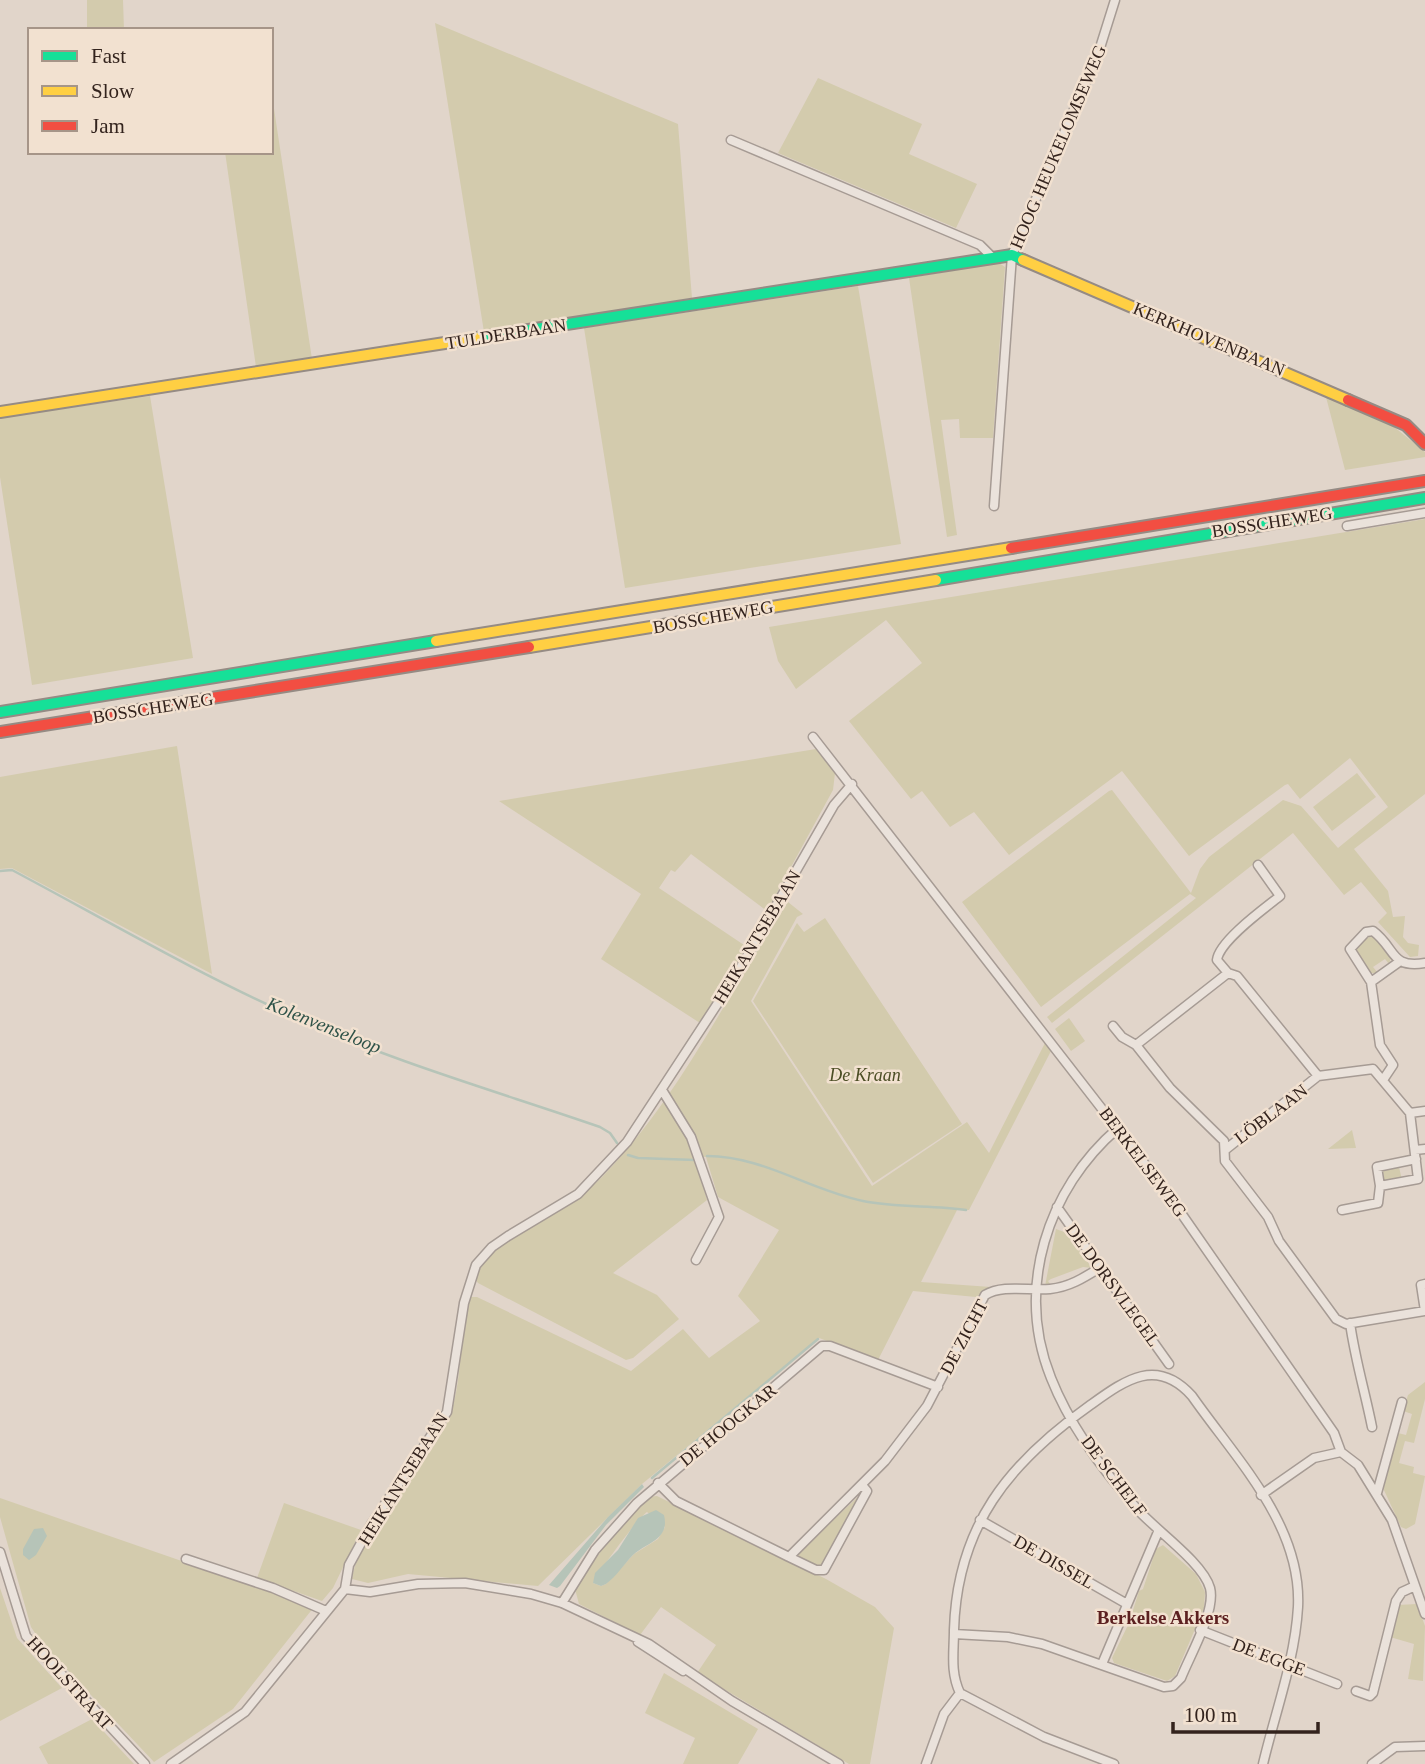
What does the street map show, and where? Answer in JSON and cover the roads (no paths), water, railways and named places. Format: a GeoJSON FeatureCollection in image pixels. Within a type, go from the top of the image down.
{"type":"FeatureCollection","features":[{"type":"Feature","properties":{"kind":"main road","name":"TULDERBAAN"},"geometry":{"type":"LineString","coordinates":[[0,412],[990,256],[1012,255]]}},
{"type":"Feature","properties":{"kind":"main road","name":"KERKHOVENBAAN"},"geometry":{"type":"LineString","coordinates":[[1012,255],[1406,425],[1425,444]]}},
{"type":"Feature","properties":{"kind":"main road","name":"BOSSCHEWEG"},"geometry":{"type":"LineString","coordinates":[[0,712],[1425,481]]}},
{"type":"Feature","properties":{"kind":"main road","name":"BOSSCHEWEG"},"geometry":{"type":"LineString","coordinates":[[0,732],[668,625],[1425,498]]}},
{"type":"Feature","properties":{"kind":"street","name":"HOOG HEUKELOMSEWEG"},"geometry":{"type":"LineString","coordinates":[[994,506],[1012,255],[1099,51],[1115,0]]}},
{"type":"Feature","properties":{"kind":"street"},"geometry":{"type":"LineString","coordinates":[[731,140],[980,245],[990,256]]}},
{"type":"Feature","properties":{"kind":"street","name":"BOSSCHEWEG"},"geometry":{"type":"LineString","coordinates":[[1347,526],[1425,513]]}},
{"type":"Feature","properties":{"kind":"street","name":"BERKELSEWEG"},"geometry":{"type":"LineString","coordinates":[[813,737],[1118,1128],[1205,1245],[1275,1353],[1334,1433],[1341,1452],[1358,1465],[1377,1493],[1392,1520],[1425,1614]]}},
{"type":"Feature","properties":{"kind":"street","name":"HEIKANTSEBAAN"},"geometry":{"type":"LineString","coordinates":[[171,1764],[245,1712],[345,1589],[349,1564],[372,1523],[447,1412],[464,1303],[476,1265],[492,1247],[586,1187],[627,1142],[761,934],[827,816],[852,784]]}},
{"type":"Feature","properties":{"kind":"street"},"geometry":{"type":"LineString","coordinates":[[1136,1045],[1228,973],[1217,960],[1221,948],[1280,896],[1258,865]]}},
{"type":"Feature","properties":{"kind":"street"},"geometry":{"type":"LineString","coordinates":[[1383,1080],[1393,1065],[1380,1045],[1371,982],[1350,949],[1366,932],[1373,931],[1399,962],[1412,966],[1425,963]]}},
{"type":"Feature","properties":{"kind":"street"},"geometry":{"type":"LineString","coordinates":[[1371,982],[1399,962]]}},
{"type":"Feature","properties":{"kind":"street","name":"LÖBLAAN"},"geometry":{"type":"LineString","coordinates":[[1224,1150],[1318,1076],[1237,976],[1228,973]]}},
{"type":"Feature","properties":{"kind":"street","name":"LÖBLAAN"},"geometry":{"type":"LineString","coordinates":[[1113,1026],[1122,1037],[1136,1045],[1170,1088],[1218,1134],[1224,1141],[1224,1150]]}},
{"type":"Feature","properties":{"kind":"street"},"geometry":{"type":"LineString","coordinates":[[1318,1076],[1373,1069],[1410,1113],[1418,1179],[1380,1186]]}},
{"type":"Feature","properties":{"kind":"street"},"geometry":{"type":"LineString","coordinates":[[662,1090],[691,1137],[719,1217],[696,1259]]}},
{"type":"Feature","properties":{"kind":"street"},"geometry":{"type":"LineString","coordinates":[[1410,1113],[1425,1111]]}},
{"type":"Feature","properties":{"kind":"street"},"geometry":{"type":"LineString","coordinates":[[1072,1418],[1051,1378],[1044,1355],[1037,1289],[1040,1255],[1057,1207],[1080,1167],[1118,1128]]}},
{"type":"Feature","properties":{"kind":"street"},"geometry":{"type":"LineString","coordinates":[[1342,1210],[1378,1203],[1380,1186],[1377,1167],[1415,1155],[1425,1149]]}},
{"type":"Feature","properties":{"kind":"street"},"geometry":{"type":"LineString","coordinates":[[1224,1150],[1225,1161],[1268,1217],[1279,1241],[1341,1324],[1425,1311],[1421,1285],[1425,1284]]}},
{"type":"Feature","properties":{"kind":"street","name":"DE DORSVLEGEL"},"geometry":{"type":"LineString","coordinates":[[1057,1207],[1170,1364]]}},
{"type":"Feature","properties":{"kind":"street"},"geometry":{"type":"LineString","coordinates":[[1037,1289],[1076,1282],[1101,1267]]}},
{"type":"Feature","properties":{"kind":"street","name":"DE ZICHT"},"geometry":{"type":"LineString","coordinates":[[937,1387],[985,1295],[996,1290],[1037,1289]]}},
{"type":"Feature","properties":{"kind":"street"},"geometry":{"type":"LineString","coordinates":[[1350,1324],[1356,1364],[1363,1379],[1372,1427]]}},
{"type":"Feature","properties":{"kind":"street","name":"DE HOOGKAR"},"geometry":{"type":"LineString","coordinates":[[562,1603],[586,1563],[610,1532],[658,1483],[741,1417],[822,1346],[830,1346],[937,1387]]}},
{"type":"Feature","properties":{"kind":"street"},"geometry":{"type":"LineString","coordinates":[[1114,1764],[1036,1734],[960,1693],[953,1671],[954,1634],[962,1566],[980,1520],[1024,1458],[1072,1418],[1128,1379],[1153,1375],[1169,1378],[1192,1396],[1280,1524],[1295,1565],[1298,1606],[1288,1665],[1263,1764]]}},
{"type":"Feature","properties":{"kind":"street"},"geometry":{"type":"LineString","coordinates":[[789,1557],[894,1450],[937,1387]]}},
{"type":"Feature","properties":{"kind":"street"},"geometry":{"type":"LineString","coordinates":[[1377,1493],[1402,1402]]}},
{"type":"Feature","properties":{"kind":"street","name":"DE SCHELF"},"geometry":{"type":"LineString","coordinates":[[1072,1418],[1107,1472],[1158,1532],[1198,1567],[1207,1581],[1211,1600],[1181,1678],[1173,1686],[1158,1685],[1102,1664]]}},
{"type":"Feature","properties":{"kind":"street"},"geometry":{"type":"LineString","coordinates":[[1261,1495],[1314,1458],[1341,1452]]}},
{"type":"Feature","properties":{"kind":"street"},"geometry":{"type":"LineString","coordinates":[[658,1483],[676,1501],[816,1570],[824,1570],[867,1491],[862,1485]]}},
{"type":"Feature","properties":{"kind":"street","name":"DE DISSEL"},"geometry":{"type":"LineString","coordinates":[[980,1520],[1127,1604]]}},
{"type":"Feature","properties":{"kind":"street"},"geometry":{"type":"LineString","coordinates":[[954,1634],[1007,1637],[1042,1644],[1102,1664],[1158,1532]]}},
{"type":"Feature","properties":{"kind":"street","name":"HOOLSTRAAT"},"geometry":{"type":"LineString","coordinates":[[0,1552],[26,1636],[145,1764]]}},
{"type":"Feature","properties":{"kind":"street"},"geometry":{"type":"LineString","coordinates":[[186,1559],[273,1588],[326,1611]]}},
{"type":"Feature","properties":{"kind":"street"},"geometry":{"type":"LineString","coordinates":[[345,1589],[370,1592],[418,1584],[465,1583],[531,1594],[562,1603],[649,1644],[689,1673],[839,1764]]}},
{"type":"Feature","properties":{"kind":"street"},"geometry":{"type":"LineString","coordinates":[[1356,1691],[1370,1696],[1396,1601],[1402,1592],[1415,1586]]}},
{"type":"Feature","properties":{"kind":"street","name":"DE EGGE"},"geometry":{"type":"LineString","coordinates":[[1200,1630],[1337,1684]]}},
{"type":"Feature","properties":{"kind":"street"},"geometry":{"type":"LineString","coordinates":[[926,1764],[944,1714],[960,1693]]}},
{"type":"Feature","properties":{"kind":"street"},"geometry":{"type":"LineString","coordinates":[[1372,1764],[1395,1747],[1425,1746]]}},
{"type":"Feature","properties":{"kind":"waterway","name":"Kolenvenseloop"},"geometry":{"type":"LineString","coordinates":[[0,871],[12,870],[188,965],[295,1017],[408,1062],[600,1127],[610,1133],[617,1143]]}},
{"type":"Feature","properties":{"kind":"waterway","name":"Kolenvenseloop"},"geometry":{"type":"LineString","coordinates":[[628,1155],[638,1158],[695,1160]]}},
{"type":"Feature","properties":{"kind":"waterway","name":"Kolenvenseloop"},"geometry":{"type":"LineString","coordinates":[[707,1156],[747,1161],[863,1201],[966,1210]]}},
{"type":"Feature","properties":{"kind":"waterway"},"geometry":{"type":"LineString","coordinates":[[652,1478],[818,1339]]}},
{"type":"Feature","properties":{"kind":"district","name":"Berkelse Akkers"},"geometry":{"type":"Point","coordinates":[1163,1617]}},
{"type":"Feature","properties":{"kind":"park label","name":"De Kraan"},"geometry":{"type":"Point","coordinates":[865,1075]}}]}
